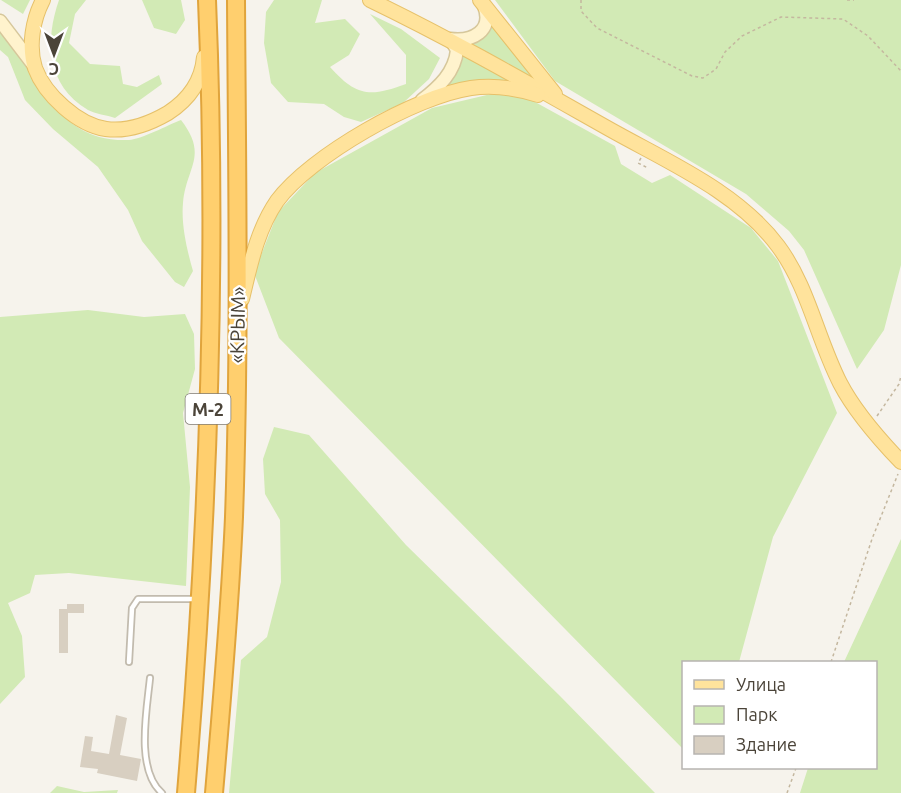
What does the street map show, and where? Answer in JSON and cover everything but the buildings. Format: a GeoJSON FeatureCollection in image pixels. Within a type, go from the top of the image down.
{"type":"FeatureCollection","features":[{"type":"Feature","properties":{"kind":"highway","name":"М-2"},"geometry":{"type":"LineString","coordinates":[[207,0],[208,25]]}},
{"type":"Feature","properties":{"kind":"highway","name":"«КРЫМ»"},"geometry":{"type":"LineString","coordinates":[[214,793],[225,669],[234,518],[237,316],[236,0]]}},
{"type":"Feature","properties":{"kind":"highway","name":"«КРЫМ»"},"geometry":{"type":"LineString","coordinates":[[186,793],[208,417],[211,280],[208,25]]}},
{"type":"Feature","properties":{"kind":"main road"},"geometry":{"type":"LineString","coordinates":[[42,0],[33,28],[35,68],[58,102],[79,119],[105,129],[133,128],[158,118],[187,97],[202,70],[208,25]]}},
{"type":"Feature","properties":{"kind":"main road"},"geometry":{"type":"LineString","coordinates":[[370,0],[450,39],[713,189],[743,211],[770,236],[793,272],[839,382],[870,426],[901,464]]}},
{"type":"Feature","properties":{"kind":"main road"},"geometry":{"type":"LineString","coordinates":[[482,3],[562,103]]}},
{"type":"Feature","properties":{"kind":"main road"},"geometry":{"type":"LineString","coordinates":[[237,316],[261,231],[284,193],[312,167],[340,147],[415,106],[454,92],[489,87],[523,91],[562,103]]}},
{"type":"Feature","properties":{"kind":"street"},"geometry":{"type":"LineString","coordinates":[[450,39],[469,39],[482,30],[487,18],[482,3]]}},
{"type":"Feature","properties":{"kind":"street"},"geometry":{"type":"LineString","coordinates":[[0,21],[35,68]]}},
{"type":"Feature","properties":{"kind":"street"},"geometry":{"type":"LineString","coordinates":[[415,106],[437,88],[452,68],[457,50],[450,39]]}},
{"type":"Feature","properties":{"kind":"lane"},"geometry":{"type":"LineString","coordinates":[[129,662],[132,608],[138,599],[199,600]]}},
{"type":"Feature","properties":{"kind":"lane"},"geometry":{"type":"LineString","coordinates":[[150,678],[145,749],[152,781],[162,793]]}},
{"type":"Feature","properties":{"kind":"path"},"geometry":{"type":"LineString","coordinates":[[581,0],[581,11],[597,28],[692,76],[703,78],[716,69],[725,52],[742,36],[781,17],[843,19],[868,36],[901,71]]}},
{"type":"Feature","properties":{"kind":"path"},"geometry":{"type":"LineString","coordinates":[[847,0],[854,0]]}},
{"type":"Feature","properties":{"kind":"path"},"geometry":{"type":"LineString","coordinates":[[870,426],[899,384],[901,376]]}},
{"type":"Feature","properties":{"kind":"path"},"geometry":{"type":"LineString","coordinates":[[832,661],[872,539],[901,464]]}},
{"type":"Feature","properties":{"kind":"path"},"geometry":{"type":"LineString","coordinates":[[787,793],[796,769]]}},
{"type":"Feature","properties":{"kind":"green space"},"geometry":{"type":"Polygon","coordinates":[[[1,0],[30,0],[23,14],[1,0]]]}},
{"type":"Feature","properties":{"kind":"green space"},"geometry":{"type":"Polygon","coordinates":[[[59,0],[86,0],[75,14],[69,43],[90,64],[120,66],[123,84],[137,87],[159,75],[162,84],[115,118],[88,110],[74,100],[64,88],[52,61],[52,31],[59,0]]]}},
{"type":"Feature","properties":{"kind":"green space"},"geometry":{"type":"Polygon","coordinates":[[[142,0],[181,0],[185,20],[176,34],[154,28],[142,0]]]}},
{"type":"Feature","properties":{"kind":"green space"},"geometry":{"type":"Polygon","coordinates":[[[274,0],[322,0],[315,23],[345,19],[360,34],[349,55],[330,67],[356,89],[365,92],[383,91],[406,84],[406,55],[370,14],[401,29],[440,58],[429,79],[403,103],[361,122],[344,117],[324,104],[288,102],[271,83],[264,43],[266,12],[274,0]]]}},
{"type":"Feature","properties":{"kind":"green space"},"geometry":{"type":"Polygon","coordinates":[[[495,0],[901,0],[901,265],[884,330],[857,369],[804,250],[789,231],[746,194],[555,81],[495,0]]]}},
{"type":"Feature","properties":{"kind":"green space"},"geometry":{"type":"Polygon","coordinates":[[[490,21],[533,79],[471,43],[490,21]]]}},
{"type":"Feature","properties":{"kind":"green space"},"geometry":{"type":"Polygon","coordinates":[[[0,30],[16,47],[52,102],[82,130],[103,138],[129,140],[148,135],[181,120],[194,143],[195,153],[183,203],[185,237],[193,271],[184,287],[175,282],[142,241],[128,210],[98,167],[53,129],[25,100],[8,57],[0,50],[0,30]]]}},
{"type":"Feature","properties":{"kind":"green space"},"geometry":{"type":"Polygon","coordinates":[[[461,52],[515,84],[438,92],[461,52]]]}},
{"type":"Feature","properties":{"kind":"green space"},"geometry":{"type":"Polygon","coordinates":[[[491,94],[526,97],[615,146],[621,164],[652,183],[670,175],[751,228],[778,261],[837,413],[773,537],[739,661],[682,661],[682,748],[279,338],[254,273],[278,212],[315,173],[432,108],[491,94]]]}},
{"type":"Feature","properties":{"kind":"green space"},"geometry":{"type":"Polygon","coordinates":[[[88,310],[144,317],[185,314],[194,334],[195,369],[183,413],[190,487],[186,586],[69,573],[35,575],[30,593],[8,603],[22,636],[25,677],[0,704],[0,317],[88,310]]]}},
{"type":"Feature","properties":{"kind":"green space"},"geometry":{"type":"Polygon","coordinates":[[[274,427],[309,435],[406,545],[655,793],[229,793],[241,660],[267,637],[281,582],[280,520],[265,494],[263,459],[274,427]]]}},
{"type":"Feature","properties":{"kind":"green space"},"geometry":{"type":"Polygon","coordinates":[[[901,539],[901,793],[800,793],[808,769],[877,769],[877,661],[844,661],[901,539]]]}},
{"type":"Feature","properties":{"kind":"green space"},"geometry":{"type":"Polygon","coordinates":[[[57,786],[84,792],[118,790],[117,793],[50,793],[57,786]]]}}]}
